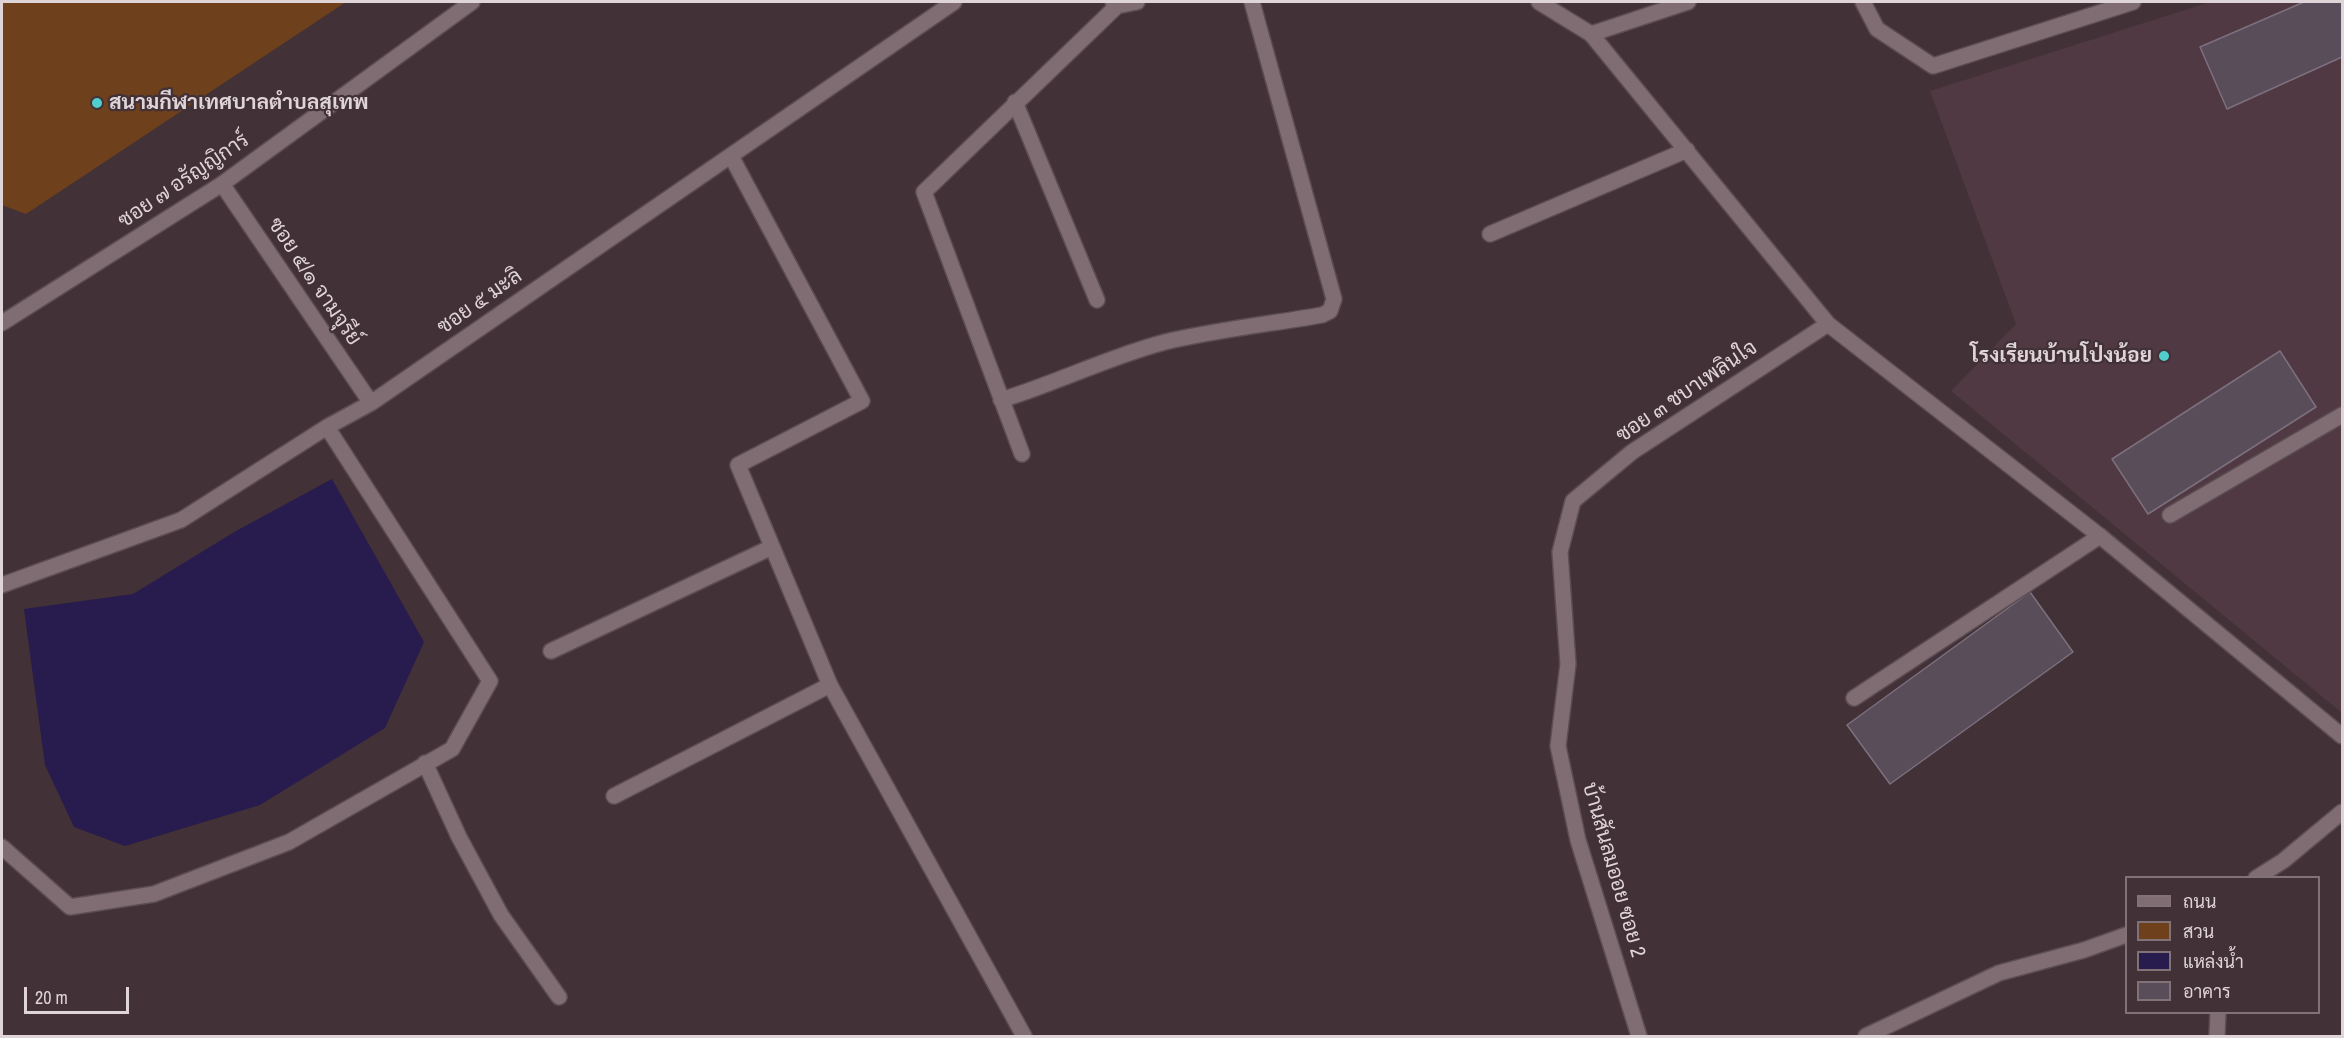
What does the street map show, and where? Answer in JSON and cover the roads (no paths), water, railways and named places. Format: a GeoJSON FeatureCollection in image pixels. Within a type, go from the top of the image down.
{"type":"FeatureCollection","features":[{"type":"Feature","properties":{"kind":"street","name":"ซอย ๗ อรัญญิการ์"},"geometry":{"type":"LineString","coordinates":[[2,323],[222,184],[472,2]]}},
{"type":"Feature","properties":{"kind":"street","name":"ซอย ๕ มะลิ"},"geometry":{"type":"LineString","coordinates":[[2,585],[181,520],[327,427],[371,403],[954,2]]}},
{"type":"Feature","properties":{"kind":"street"},"geometry":{"type":"LineString","coordinates":[[1022,454],[924,192],[1115,4],[1137,2]]}},
{"type":"Feature","properties":{"kind":"street"},"geometry":{"type":"LineString","coordinates":[[1001,400],[1044,387],[1127,353],[1166,342],[1249,325],[1322,315],[1330,311],[1334,299],[1252,2]]}},
{"type":"Feature","properties":{"kind":"street"},"geometry":{"type":"LineString","coordinates":[[1539,2],[1591,33],[1828,324],[2100,536],[2343,736]]}},
{"type":"Feature","properties":{"kind":"street"},"geometry":{"type":"LineString","coordinates":[[1591,33],[1688,2]]}},
{"type":"Feature","properties":{"kind":"street"},"geometry":{"type":"LineString","coordinates":[[1863,2],[1877,29],[1933,66],[2133,2]]}},
{"type":"Feature","properties":{"kind":"street"},"geometry":{"type":"LineString","coordinates":[[1015,102],[1097,300]]}},
{"type":"Feature","properties":{"kind":"street"},"geometry":{"type":"LineString","coordinates":[[1490,234],[1687,150]]}},
{"type":"Feature","properties":{"kind":"street"},"geometry":{"type":"LineString","coordinates":[[731,156],[862,401],[738,465],[830,684],[1024,1036]]}},
{"type":"Feature","properties":{"kind":"street","name":"ซอย ๕/๑ จามจุรีย์"},"geometry":{"type":"LineString","coordinates":[[222,184],[371,403]]}},
{"type":"Feature","properties":{"kind":"street","name":"ซอย ๓ ชบาเพลินใจ"},"geometry":{"type":"LineString","coordinates":[[1573,501],[1632,452],[1828,324]]}},
{"type":"Feature","properties":{"kind":"street"},"geometry":{"type":"LineString","coordinates":[[2170,515],[2343,415]]}},
{"type":"Feature","properties":{"kind":"street"},"geometry":{"type":"LineString","coordinates":[[2,847],[70,907],[154,894],[289,842],[452,749],[490,681],[327,427]]}},
{"type":"Feature","properties":{"kind":"street","name":"บ้านสันลมออย ซอย 2"},"geometry":{"type":"LineString","coordinates":[[1573,501],[1560,552],[1568,664],[1558,746],[1578,840],[1639,1036]]}},
{"type":"Feature","properties":{"kind":"street"},"geometry":{"type":"LineString","coordinates":[[1854,698],[2100,536]]}},
{"type":"Feature","properties":{"kind":"street"},"geometry":{"type":"LineString","coordinates":[[551,651],[772,547]]}},
{"type":"Feature","properties":{"kind":"street"},"geometry":{"type":"LineString","coordinates":[[614,796],[830,684]]}},
{"type":"Feature","properties":{"kind":"street"},"geometry":{"type":"LineString","coordinates":[[425,764],[459,837],[501,915],[559,997]]}},
{"type":"Feature","properties":{"kind":"street"},"geometry":{"type":"LineString","coordinates":[[2259,876],[2283,861],[2343,812]]}},
{"type":"Feature","properties":{"kind":"street"},"geometry":{"type":"LineString","coordinates":[[1866,1036],[1999,974],[2085,950],[2125,936]]}},
{"type":"Feature","properties":{"kind":"street"},"geometry":{"type":"LineString","coordinates":[[2217,1036],[2218,1014]]}},
{"type":"Feature","properties":{"kind":"water"},"geometry":{"type":"Polygon","coordinates":[[[332,479],[424,642],[385,728],[260,805],[125,846],[74,827],[45,765],[24,609],[133,594],[236,531],[332,479]]]}},
{"type":"Feature","properties":{"kind":"place","name":"สนามกีฬาเทศบาลตำบลสุเทพ"},"geometry":{"type":"Point","coordinates":[97,103]}},
{"type":"Feature","properties":{"kind":"place","name":"โรงเรียนบ้านโป่งน้อย"},"geometry":{"type":"Point","coordinates":[2164,356]}}]}
